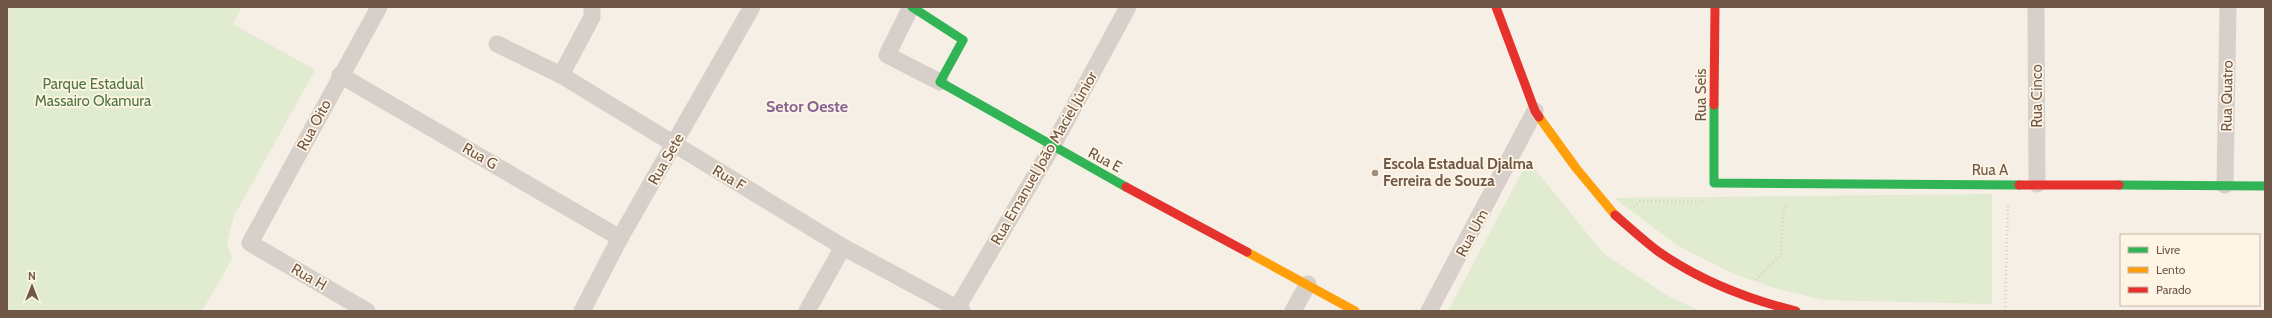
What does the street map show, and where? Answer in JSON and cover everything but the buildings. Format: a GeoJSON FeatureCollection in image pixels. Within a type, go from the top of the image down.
{"type":"FeatureCollection","features":[{"type":"Feature","properties":{"kind":"street","name":"Rua Oito"},"geometry":{"type":"LineString","coordinates":[[250,243],[378,7]]}},
{"type":"Feature","properties":{"kind":"street"},"geometry":{"type":"LineString","coordinates":[[561,75],[592,17],[592,7]]}},
{"type":"Feature","properties":{"kind":"street","name":"Rua Sete"},"geometry":{"type":"LineString","coordinates":[[582,311],[620,238],[675,145],[752,7]]}},
{"type":"Feature","properties":{"kind":"street"},"geometry":{"type":"LineString","coordinates":[[911,7],[963,40],[940,82],[887,55],[911,7]]}},
{"type":"Feature","properties":{"kind":"street","name":"Rua Emanuel João Maciel Júnior"},"geometry":{"type":"LineString","coordinates":[[960,310],[1052,147],[1128,7]]}},
{"type":"Feature","properties":{"kind":"street"},"geometry":{"type":"LineString","coordinates":[[1496,7],[1535,111],[1576,168],[1612,213],[1659,252],[1708,281],[1742,294],[1796,311]]}},
{"type":"Feature","properties":{"kind":"street","name":"Rua Seis"},"geometry":{"type":"LineString","coordinates":[[1714,183],[1715,7]]}},
{"type":"Feature","properties":{"kind":"street","name":"Rua Cinco"},"geometry":{"type":"LineString","coordinates":[[2036,7],[2037,184]]}},
{"type":"Feature","properties":{"kind":"street","name":"Rua Quatro"},"geometry":{"type":"LineString","coordinates":[[2225,185],[2228,7]]}},
{"type":"Feature","properties":{"kind":"street","name":"Rua F"},"geometry":{"type":"LineString","coordinates":[[497,44],[561,75],[843,247],[960,310]]}},
{"type":"Feature","properties":{"kind":"street","name":"Rua G"},"geometry":{"type":"LineString","coordinates":[[340,75],[620,238]]}},
{"type":"Feature","properties":{"kind":"street","name":"Rua E"},"geometry":{"type":"LineString","coordinates":[[940,82],[1052,147],[1308,284],[1355,311]]}},
{"type":"Feature","properties":{"kind":"street","name":"Rua Um"},"geometry":{"type":"LineString","coordinates":[[1429,311],[1535,111]]}},
{"type":"Feature","properties":{"kind":"street","name":"Rua A"},"geometry":{"type":"LineString","coordinates":[[1714,183],[2265,186]]}},
{"type":"Feature","properties":{"kind":"street","name":"Rua H"},"geometry":{"type":"LineString","coordinates":[[250,243],[367,311]]}},
{"type":"Feature","properties":{"kind":"street"},"geometry":{"type":"LineString","coordinates":[[807,311],[843,247]]}},
{"type":"Feature","properties":{"kind":"street"},"geometry":{"type":"LineString","coordinates":[[1293,311],[1308,284]]}},
{"type":"Feature","properties":{"kind":"path"},"geometry":{"type":"LineString","coordinates":[[1622,221],[1639,201],[1702,202],[1714,183]]}},
{"type":"Feature","properties":{"kind":"path"},"geometry":{"type":"LineString","coordinates":[[1742,294],[1781,254],[1783,214],[1796,183]]}},
{"type":"Feature","properties":{"kind":"path"},"geometry":{"type":"LineString","coordinates":[[2005,311],[2008,184]]}},
{"type":"Feature","properties":{"kind":"green space","name":"Parque Estadual Massairo Okamura"},"geometry":{"type":"Polygon","coordinates":[[[7,7],[242,7],[233,24],[315,70],[234,216],[227,243],[232,259],[202,311],[7,311],[7,7]]]}},
{"type":"Feature","properties":{"kind":"green space"},"geometry":{"type":"Polygon","coordinates":[[[1528,161],[1604,254],[1668,296],[1701,311],[1448,311],[1528,161]]]}},
{"type":"Feature","properties":{"kind":"green space"},"geometry":{"type":"Polygon","coordinates":[[[1992,194],[1992,304],[1824,300],[1774,288],[1734,274],[1678,246],[1614,198],[1992,194]]]}},
{"type":"Feature","properties":{"kind":"traffic: fast"},"geometry":{"type":"LineString","coordinates":[[912,7],[963,40],[940,82],[1126,187]]}},
{"type":"Feature","properties":{"kind":"traffic: fast"},"geometry":{"type":"LineString","coordinates":[[1714,105],[1714,183],[2019,185]]}},
{"type":"Feature","properties":{"kind":"traffic: fast"},"geometry":{"type":"LineString","coordinates":[[2119,185],[2265,186]]}},
{"type":"Feature","properties":{"kind":"traffic: slow"},"geometry":{"type":"LineString","coordinates":[[1539,117],[1576,168],[1615,215]]}},
{"type":"Feature","properties":{"kind":"traffic: slow"},"geometry":{"type":"LineString","coordinates":[[1247,252],[1355,311]]}},
{"type":"Feature","properties":{"kind":"traffic: jam"},"geometry":{"type":"LineString","coordinates":[[1496,7],[1535,111],[1539,117]]}},
{"type":"Feature","properties":{"kind":"traffic: jam"},"geometry":{"type":"LineString","coordinates":[[1714,105],[1715,7]]}},
{"type":"Feature","properties":{"kind":"traffic: jam"},"geometry":{"type":"LineString","coordinates":[[2019,185],[2119,185]]}},
{"type":"Feature","properties":{"kind":"traffic: jam"},"geometry":{"type":"LineString","coordinates":[[1126,187],[1247,252]]}},
{"type":"Feature","properties":{"kind":"traffic: jam"},"geometry":{"type":"LineString","coordinates":[[1615,215],[1659,252],[1691,272],[1742,295],[1796,311]]}},
{"type":"Feature","properties":{"kind":"place","name":"Escola Estadual Djalma Ferreira de Souza"},"geometry":{"type":"Point","coordinates":[1375,173]}},
{"type":"Feature","properties":{"kind":"district","name":"Setor Oeste"},"geometry":{"type":"Point","coordinates":[807,106]}}]}
